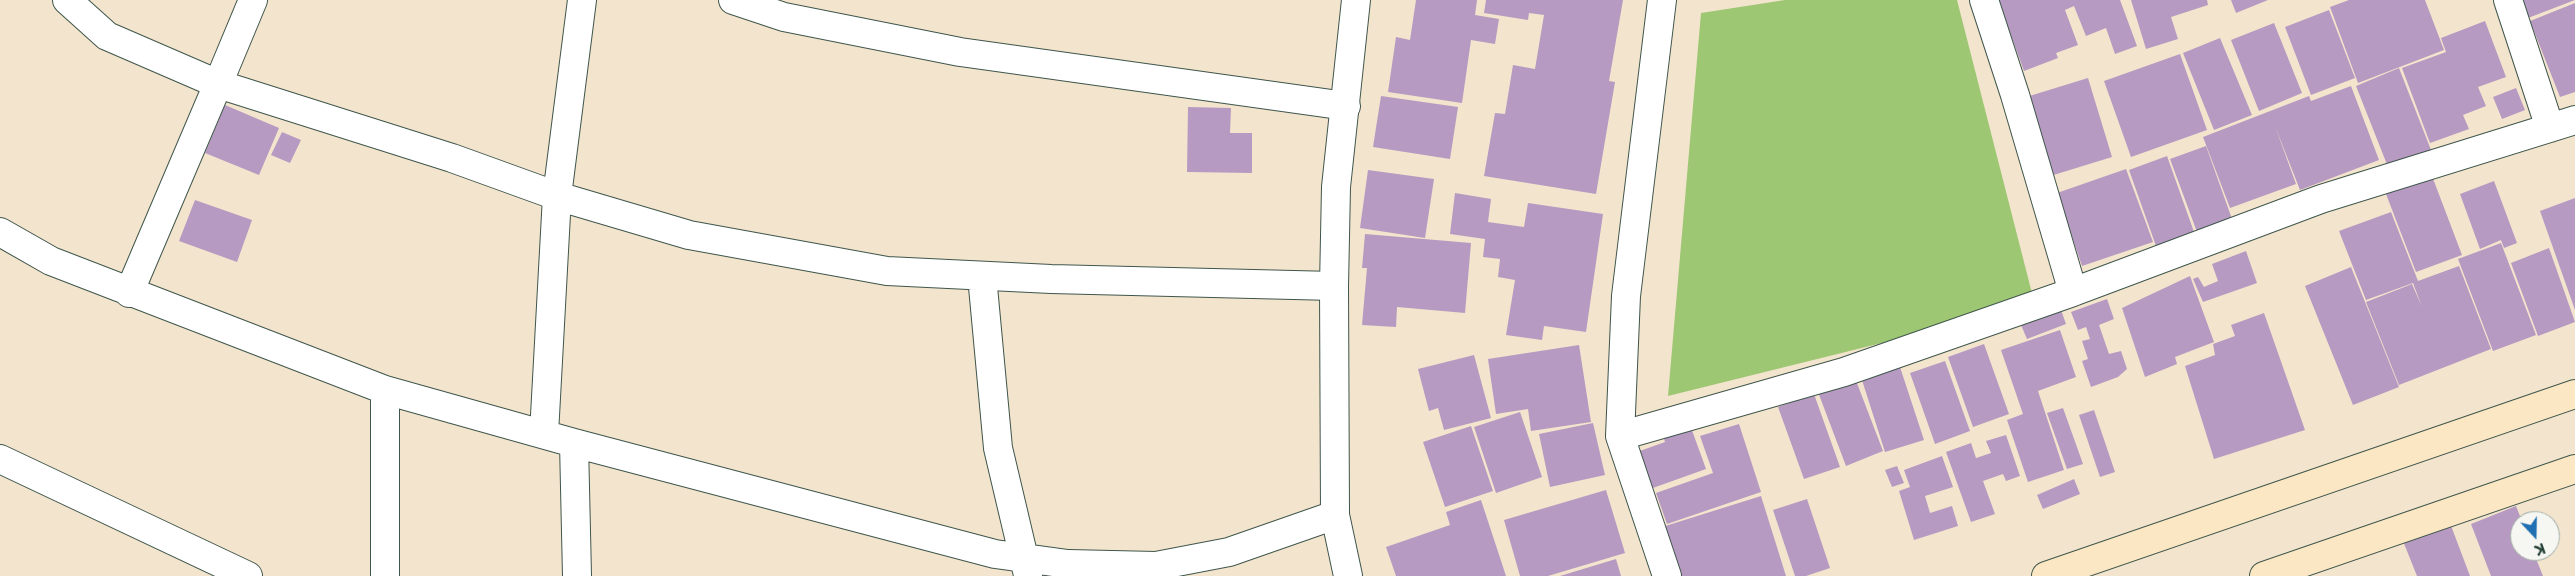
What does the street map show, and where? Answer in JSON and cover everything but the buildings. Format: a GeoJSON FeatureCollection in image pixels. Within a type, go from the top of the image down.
{"type":"FeatureCollection","features":[{"type":"Feature","properties":{"kind":"main road"},"geometry":{"type":"LineString","coordinates":[[2046,576],[2575,394]]}},
{"type":"Feature","properties":{"kind":"main road"},"geometry":{"type":"LineString","coordinates":[[2264,576],[2575,469]]}},
{"type":"Feature","properties":{"kind":"street"},"geometry":{"type":"LineString","coordinates":[[67,0],[107,36],[218,84],[452,158],[557,196],[689,235],[887,271],[982,276],[1334,286]]}},
{"type":"Feature","properties":{"kind":"street"},"geometry":{"type":"LineString","coordinates":[[129,292],[253,0]]}},
{"type":"Feature","properties":{"kind":"street"},"geometry":{"type":"LineString","coordinates":[[544,434],[557,196],[582,0]]}},
{"type":"Feature","properties":{"kind":"street"},"geometry":{"type":"LineString","coordinates":[[733,0],[784,17],[960,52],[1346,106]]}},
{"type":"Feature","properties":{"kind":"street"},"geometry":{"type":"LineString","coordinates":[[1348,576],[1335,515],[1334,286],[1336,187],[1356,0]]}},
{"type":"Feature","properties":{"kind":"street"},"geometry":{"type":"LineString","coordinates":[[1662,0],[1626,296],[1620,436],[1667,576]]}},
{"type":"Feature","properties":{"kind":"street"},"geometry":{"type":"LineString","coordinates":[[1984,0],[2015,95],[2073,292]]}},
{"type":"Feature","properties":{"kind":"street"},"geometry":{"type":"LineString","coordinates":[[2508,0],[2550,128]]}},
{"type":"Feature","properties":{"kind":"street"},"geometry":{"type":"LineString","coordinates":[[1620,436],[1844,372],[2073,292],[2322,199],[2575,120]]}},
{"type":"Feature","properties":{"kind":"street"},"geometry":{"type":"LineString","coordinates":[[0,232],[51,261],[384,390],[574,443],[995,554],[1026,567],[1068,564],[1156,566],[1229,552],[1335,515]]}},
{"type":"Feature","properties":{"kind":"street"},"geometry":{"type":"LineString","coordinates":[[982,276],[998,448],[1026,567]]}},
{"type":"Feature","properties":{"kind":"street"},"geometry":{"type":"LineString","coordinates":[[384,390],[385,576]]}},
{"type":"Feature","properties":{"kind":"street"},"geometry":{"type":"LineString","coordinates":[[574,443],[577,576]]}},
{"type":"Feature","properties":{"kind":"street"},"geometry":{"type":"LineString","coordinates":[[0,459],[248,576]]}},
{"type":"Feature","properties":{"kind":"green space"},"geometry":{"type":"Polygon","coordinates":[[[1785,0],[1957,0],[2035,305],[1668,396],[1701,13],[1785,0]]]}}]}
